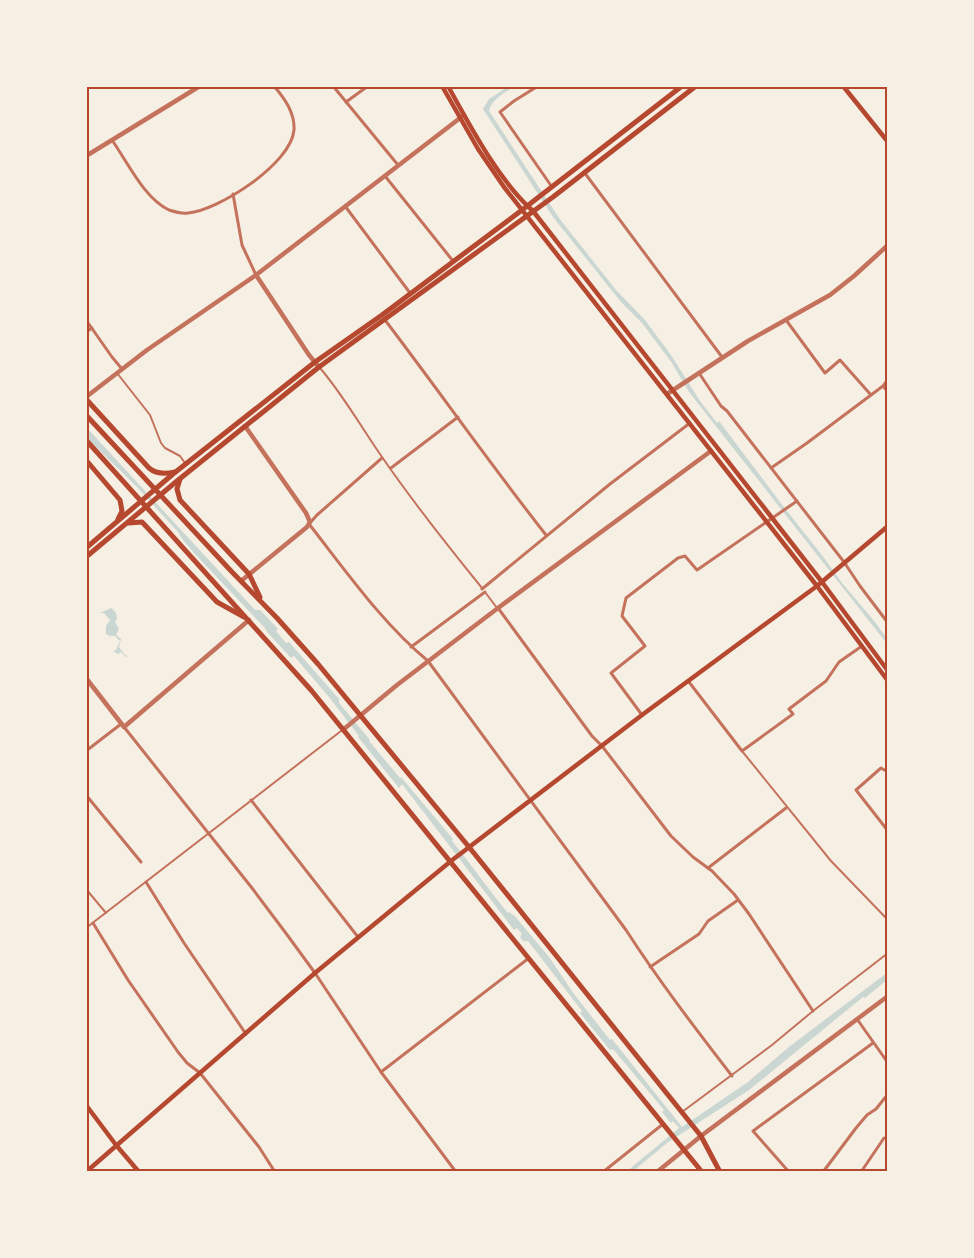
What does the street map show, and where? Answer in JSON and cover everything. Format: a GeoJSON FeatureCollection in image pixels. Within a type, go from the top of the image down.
{"type":"FeatureCollection","features":[{"type":"Feature","properties":{"kind":"main road"},"geometry":{"type":"LineString","coordinates":[[442,86],[527,215],[817,586],[888,680]]}},
{"type":"Feature","properties":{"kind":"main road"},"geometry":{"type":"LineString","coordinates":[[448,86],[462,116]]}},
{"type":"Feature","properties":{"kind":"main road"},"geometry":{"type":"LineString","coordinates":[[86,548],[178,470],[551,188],[682,86]]}},
{"type":"Feature","properties":{"kind":"main road"},"geometry":{"type":"LineString","coordinates":[[86,557],[246,426],[317,364],[385,320],[552,197],[696,86]]}},
{"type":"Feature","properties":{"kind":"main road"},"geometry":{"type":"LineString","coordinates":[[843,86],[888,142]]}},
{"type":"Feature","properties":{"kind":"main road"},"geometry":{"type":"LineString","coordinates":[[524,208],[533,211],[822,582],[888,671]]}},
{"type":"Feature","properties":{"kind":"main road"},"geometry":{"type":"LineString","coordinates":[[86,398],[154,472],[165,473],[178,470]]}},
{"type":"Feature","properties":{"kind":"main road"},"geometry":{"type":"LineString","coordinates":[[86,415],[318,664],[358,717],[688,1119],[701,1136],[720,1172]]}},
{"type":"Feature","properties":{"kind":"main road"},"geometry":{"type":"LineString","coordinates":[[86,440],[346,727],[702,1172]]}},
{"type":"Feature","properties":{"kind":"main road"},"geometry":{"type":"LineString","coordinates":[[86,460],[120,500],[122,510],[117,521]]}},
{"type":"Feature","properties":{"kind":"main road"},"geometry":{"type":"LineString","coordinates":[[182,477],[177,486],[180,500],[249,574],[262,602]]}},
{"type":"Feature","properties":{"kind":"main road"},"geometry":{"type":"LineString","coordinates":[[124,525],[138,521],[145,525],[217,602],[249,620]]}},
{"type":"Feature","properties":{"kind":"main road"},"geometry":{"type":"LineString","coordinates":[[86,1172],[315,973],[453,860],[529,800],[817,586],[888,526]]}},
{"type":"Feature","properties":{"kind":"main road"},"geometry":{"type":"LineString","coordinates":[[217,602],[226,594]]}},
{"type":"Feature","properties":{"kind":"main road"},"geometry":{"type":"LineString","coordinates":[[86,1105],[138,1172]]}},
{"type":"Feature","properties":{"kind":"street"},"geometry":{"type":"LineString","coordinates":[[86,156],[200,86]]}},
{"type":"Feature","properties":{"kind":"street"},"geometry":{"type":"LineString","coordinates":[[112,140],[149,195],[157,203],[181,213],[194,212],[233,194],[249,184],[275,164],[285,153],[291,142],[294,127],[291,112],[274,86]]}},
{"type":"Feature","properties":{"kind":"street"},"geometry":{"type":"LineString","coordinates":[[332,86],[398,165]]}},
{"type":"Feature","properties":{"kind":"street"},"geometry":{"type":"LineString","coordinates":[[346,102],[368,86]]}},
{"type":"Feature","properties":{"kind":"street"},"geometry":{"type":"LineString","coordinates":[[538,86],[500,112],[551,188]]}},
{"type":"Feature","properties":{"kind":"street"},"geometry":{"type":"LineString","coordinates":[[86,398],[165,337],[256,275],[462,116]]}},
{"type":"Feature","properties":{"kind":"street"},"geometry":{"type":"LineString","coordinates":[[584,172],[722,357]]}},
{"type":"Feature","properties":{"kind":"street"},"geometry":{"type":"LineString","coordinates":[[385,175],[453,262]]}},
{"type":"Feature","properties":{"kind":"street"},"geometry":{"type":"LineString","coordinates":[[233,194],[242,245],[256,275],[317,364]]}},
{"type":"Feature","properties":{"kind":"street"},"geometry":{"type":"LineString","coordinates":[[345,206],[410,293]]}},
{"type":"Feature","properties":{"kind":"street"},"geometry":{"type":"LineString","coordinates":[[667,394],[722,357],[837,290],[888,245]]}},
{"type":"Feature","properties":{"kind":"street"},"geometry":{"type":"LineString","coordinates":[[86,320],[122,369]]}},
{"type":"Feature","properties":{"kind":"street"},"geometry":{"type":"LineString","coordinates":[[385,320],[501,478],[546,535]]}},
{"type":"Feature","properties":{"kind":"street"},"geometry":{"type":"LineString","coordinates":[[786,320],[825,373],[840,360],[871,395]]}},
{"type":"Feature","properties":{"kind":"street"},"geometry":{"type":"LineString","coordinates":[[86,332],[92,328]]}},
{"type":"Feature","properties":{"kind":"street"},"geometry":{"type":"LineString","coordinates":[[699,373],[722,406],[844,562],[888,623]]}},
{"type":"Feature","properties":{"kind":"street"},"geometry":{"type":"LineString","coordinates":[[771,468],[883,386],[888,379]]}},
{"type":"Feature","properties":{"kind":"street"},"geometry":{"type":"LineString","coordinates":[[883,386],[888,392]]}},
{"type":"Feature","properties":{"kind":"street"},"geometry":{"type":"LineString","coordinates":[[390,468],[458,417]]}},
{"type":"Feature","properties":{"kind":"street"},"geometry":{"type":"LineString","coordinates":[[411,647],[484,591],[546,535],[690,423]]}},
{"type":"Feature","properties":{"kind":"street"},"geometry":{"type":"LineString","coordinates":[[246,426],[306,513],[310,520],[309,524],[377,608],[411,647],[428,661],[626,930],[650,967],[732,1076]]}},
{"type":"Feature","properties":{"kind":"street"},"geometry":{"type":"LineString","coordinates":[[346,727],[498,608],[711,451]]}},
{"type":"Feature","properties":{"kind":"street"},"geometry":{"type":"LineString","coordinates":[[241,581],[309,524],[382,458]]}},
{"type":"Feature","properties":{"kind":"street"},"geometry":{"type":"LineString","coordinates":[[642,715],[612,673],[645,646],[622,616],[626,598],[678,558],[685,556],[697,570],[796,501]]}},
{"type":"Feature","properties":{"kind":"street"},"geometry":{"type":"LineString","coordinates":[[498,608],[534,660],[672,836],[693,857],[708,868],[738,900],[813,1011]]}},
{"type":"Feature","properties":{"kind":"street"},"geometry":{"type":"LineString","coordinates":[[86,751],[123,725],[249,620]]}},
{"type":"Feature","properties":{"kind":"street"},"geometry":{"type":"LineString","coordinates":[[689,682],[742,751],[793,714],[789,709],[826,680],[839,662],[862,646]]}},
{"type":"Feature","properties":{"kind":"street"},"geometry":{"type":"LineString","coordinates":[[86,678],[315,973],[382,1072],[456,1172]]}},
{"type":"Feature","properties":{"kind":"street"},"geometry":{"type":"LineString","coordinates":[[888,772],[881,768],[856,790],[888,832]]}},
{"type":"Feature","properties":{"kind":"street"},"geometry":{"type":"LineString","coordinates":[[86,795],[141,862]]}},
{"type":"Feature","properties":{"kind":"street"},"geometry":{"type":"LineString","coordinates":[[252,800],[358,937]]}},
{"type":"Feature","properties":{"kind":"street"},"geometry":{"type":"LineString","coordinates":[[708,868],[786,808]]}},
{"type":"Feature","properties":{"kind":"street"},"geometry":{"type":"LineString","coordinates":[[146,882],[184,944],[246,1034]]}},
{"type":"Feature","properties":{"kind":"street"},"geometry":{"type":"LineString","coordinates":[[650,967],[699,934],[708,921],[738,900]]}},
{"type":"Feature","properties":{"kind":"street"},"geometry":{"type":"LineString","coordinates":[[93,923],[128,980],[178,1052],[187,1063],[200,1073],[259,1147],[275,1172]]}},
{"type":"Feature","properties":{"kind":"street"},"geometry":{"type":"LineString","coordinates":[[382,1072],[529,958]]}},
{"type":"Feature","properties":{"kind":"street"},"geometry":{"type":"LineString","coordinates":[[657,1172],[701,1136],[888,996]]}},
{"type":"Feature","properties":{"kind":"street"},"geometry":{"type":"LineString","coordinates":[[856,1019],[888,1063]]}},
{"type":"Feature","properties":{"kind":"street"},"geometry":{"type":"LineString","coordinates":[[789,1172],[753,1131],[873,1043]]}},
{"type":"Feature","properties":{"kind":"street"},"geometry":{"type":"LineString","coordinates":[[823,1172],[856,1128],[876,1109],[888,1094]]}},
{"type":"Feature","properties":{"kind":"street"},"geometry":{"type":"LineString","coordinates":[[604,1172],[663,1124]]}},
{"type":"Feature","properties":{"kind":"street"},"geometry":{"type":"LineString","coordinates":[[861,1172],[884,1138]]}},
{"type":"Feature","properties":{"kind":"lane"},"geometry":{"type":"LineString","coordinates":[[317,364],[333,383],[382,458],[498,608]]}},
{"type":"Feature","properties":{"kind":"lane"},"geometry":{"type":"LineString","coordinates":[[117,373],[150,415],[165,448],[180,456],[186,464]]}},
{"type":"Feature","properties":{"kind":"lane"},"geometry":{"type":"LineString","coordinates":[[86,928],[346,727]]}},
{"type":"Feature","properties":{"kind":"lane"},"geometry":{"type":"LineString","coordinates":[[742,751],[786,808],[831,861],[888,920]]}},
{"type":"Feature","properties":{"kind":"lane"},"geometry":{"type":"LineString","coordinates":[[86,889],[106,913]]}},
{"type":"Feature","properties":{"kind":"lane"},"geometry":{"type":"LineString","coordinates":[[682,1112],[732,1076],[888,953]]}},
{"type":"Feature","properties":{"kind":"shaded area"},"geometry":{"type":"Polygon","coordinates":[[[509,86],[515,86],[496,99],[489,111],[559,218],[616,290],[645,320],[671,355],[700,401],[717,423],[719,421],[842,583],[875,622],[888,640],[888,645],[689,392],[672,363],[642,323],[621,302],[553,217],[483,109],[489,99],[509,86]]]}},
{"type":"Feature","properties":{"kind":"shaded area"},"geometry":{"type":"Polygon","coordinates":[[[86,427],[255,610],[260,610],[278,629],[276,631],[286,643],[289,642],[339,699],[339,703],[369,741],[453,839],[452,841],[508,913],[513,914],[549,957],[574,994],[682,1127],[748,1082],[789,1047],[888,972],[888,979],[865,998],[863,997],[749,1090],[667,1143],[632,1172],[626,1172],[679,1128],[673,1121],[671,1123],[662,1112],[664,1110],[613,1049],[610,1050],[580,1013],[582,1011],[528,941],[523,941],[520,937],[522,934],[517,928],[514,930],[402,784],[399,788],[329,697],[294,656],[291,658],[194,553],[178,532],[138,488],[86,437],[86,427]]]}},
{"type":"Feature","properties":{"kind":"shaded area"},"geometry":{"type":"Polygon","coordinates":[[[111,608],[117,617],[115,622],[119,629],[116,635],[121,639],[119,647],[128,656],[126,657],[121,652],[118,654],[113,651],[116,650],[120,641],[115,636],[106,634],[106,626],[110,620],[104,613],[100,613],[111,608]]]}}]}
